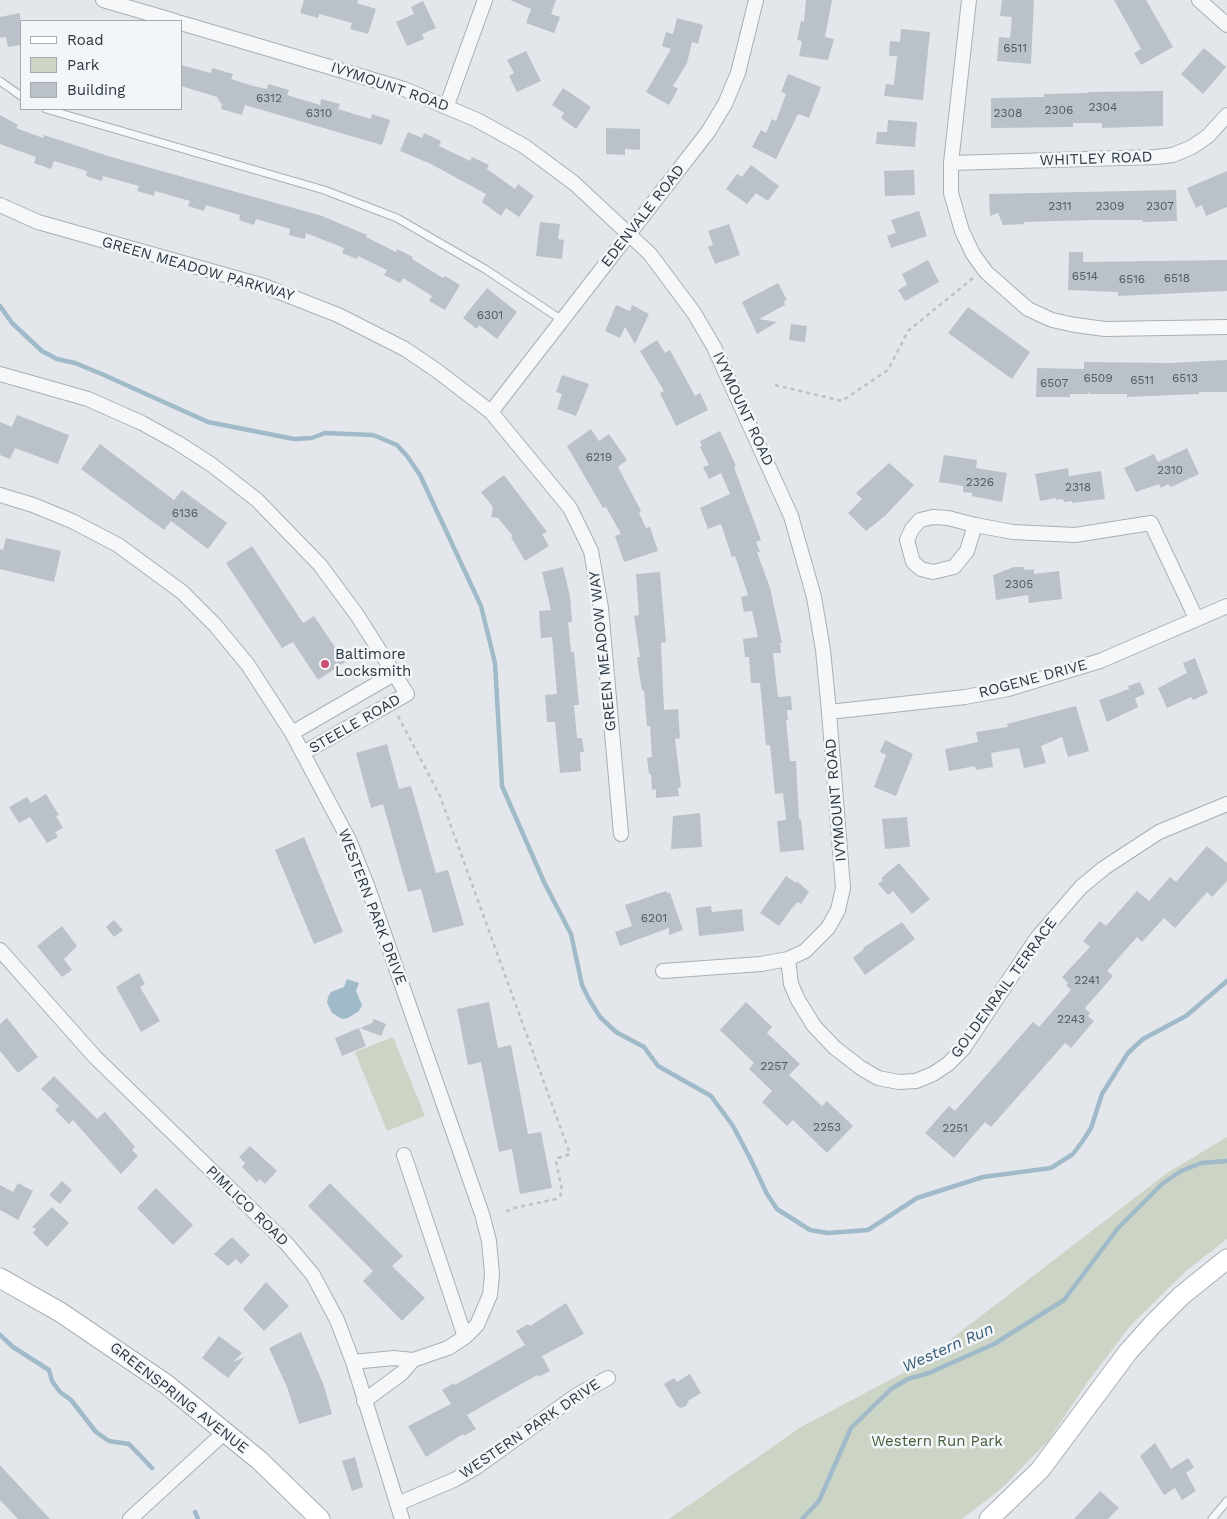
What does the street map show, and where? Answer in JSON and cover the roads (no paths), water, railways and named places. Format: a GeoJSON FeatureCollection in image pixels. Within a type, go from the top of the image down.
{"type":"FeatureCollection","features":[{"type":"Feature","properties":{"kind":"main road"},"geometry":{"type":"LineString","coordinates":[[993,1518],[1040,1470],[1128,1352],[1153,1324],[1181,1296],[1227,1259]]}},
{"type":"Feature","properties":{"kind":"main road","name":"GREENSPRING AVENUE"},"geometry":{"type":"LineString","coordinates":[[0,1278],[60,1312],[166,1384],[265,1466],[320,1519]]}},
{"type":"Feature","properties":{"kind":"street"},"geometry":{"type":"LineString","coordinates":[[103,0],[172,20]]}},
{"type":"Feature","properties":{"kind":"street"},"geometry":{"type":"LineString","coordinates":[[447,105],[485,0]]}},
{"type":"Feature","properties":{"kind":"street","name":"EDENVALE ROAD"},"geometry":{"type":"LineString","coordinates":[[490,412],[708,132],[725,104],[746,48],[756,0]]}},
{"type":"Feature","properties":{"kind":"street"},"geometry":{"type":"LineString","coordinates":[[969,0],[951,162],[951,193],[955,212],[973,254],[984,270],[1028,309],[1052,320],[1105,329],[1227,327]]}},
{"type":"Feature","properties":{"kind":"street"},"geometry":{"type":"LineString","coordinates":[[1199,0],[1227,25]]}},
{"type":"Feature","properties":{"kind":"street","name":"IVYMOUNT ROAD"},"geometry":{"type":"LineString","coordinates":[[182,23],[404,88],[447,105],[524,146],[574,183],[630,234],[670,279],[706,334],[775,477],[791,516],[814,597],[829,712],[843,888],[838,910],[828,928],[805,952],[788,959],[761,964],[663,971]]}},
{"type":"Feature","properties":{"kind":"street","name":"WHITLEY ROAD"},"geometry":{"type":"LineString","coordinates":[[951,162],[1156,158],[1173,155],[1192,147],[1208,136],[1227,115]]}},
{"type":"Feature","properties":{"kind":"street","name":"GREEN MEADOW PARKWAY"},"geometry":{"type":"LineString","coordinates":[[0,205],[38,222],[264,286],[338,315],[405,349],[436,370],[490,412]]}},
{"type":"Feature","properties":{"kind":"street"},"geometry":{"type":"LineString","coordinates":[[0,374],[58,389],[114,410],[178,443],[233,481],[278,521],[320,566],[357,615],[394,674]]}},
{"type":"Feature","properties":{"kind":"street","name":"GREEN MEADOW WAY"},"geometry":{"type":"LineString","coordinates":[[490,412],[570,508],[591,551],[601,608],[621,834]]}},
{"type":"Feature","properties":{"kind":"street","name":"WESTERN PARK DRIVE"},"geometry":{"type":"LineString","coordinates":[[0,495],[33,505],[72,521],[118,545],[182,592],[215,625],[248,665],[292,733],[349,840],[367,885],[484,1222],[492,1263],[490,1294],[477,1326],[465,1338],[448,1348],[413,1360],[394,1358],[352,1362]]}},
{"type":"Feature","properties":{"kind":"street"},"geometry":{"type":"LineString","coordinates":[[975,525],[967,551],[954,567],[933,572],[921,569],[913,562],[907,540],[912,529],[920,520],[933,517],[948,518],[1013,532],[1075,535],[1150,523],[1196,618]]}},
{"type":"Feature","properties":{"kind":"street","name":"ROGENE DRIVE"},"geometry":{"type":"LineString","coordinates":[[829,712],[965,697],[1008,689],[1100,661],[1227,606]]}},
{"type":"Feature","properties":{"kind":"street","name":"STEELE ROAD"},"geometry":{"type":"LineString","coordinates":[[292,733],[394,674],[407,694],[304,754]]}},
{"type":"Feature","properties":{"kind":"street","name":"GOLDENRAIL TERRACE"},"geometry":{"type":"LineString","coordinates":[[788,959],[792,984],[798,1000],[814,1026],[835,1048],[861,1068],[878,1078],[899,1082],[916,1081],[933,1074],[948,1064],[963,1049],[1038,938],[1081,887],[1104,868],[1159,832],[1227,804]]}},
{"type":"Feature","properties":{"kind":"street","name":"PIMLICO ROAD"},"geometry":{"type":"LineString","coordinates":[[0,950],[95,1057],[287,1244],[314,1275],[337,1320],[402,1519]]}},
{"type":"Feature","properties":{"kind":"street"},"geometry":{"type":"LineString","coordinates":[[404,1155],[465,1338]]}},
{"type":"Feature","properties":{"kind":"street","name":"WESTERN PARK DRIVE"},"geometry":{"type":"LineString","coordinates":[[364,1401],[402,1373],[413,1360]]}},
{"type":"Feature","properties":{"kind":"street","name":"WESTERN PARK DRIVE"},"geometry":{"type":"LineString","coordinates":[[397,1504],[454,1480],[475,1468],[576,1395],[608,1378]]}},
{"type":"Feature","properties":{"kind":"street"},"geometry":{"type":"LineString","coordinates":[[130,1519],[225,1432]]}},
{"type":"Feature","properties":{"kind":"lane"},"geometry":{"type":"LineString","coordinates":[[0,81],[20,95]]}},
{"type":"Feature","properties":{"kind":"lane"},"geometry":{"type":"LineString","coordinates":[[49,110],[324,190],[397,218],[485,269],[562,320]]}},
{"type":"Feature","properties":{"kind":"lane"},"geometry":{"type":"LineString","coordinates":[[1212,1519],[1227,1500]]}},
{"type":"Feature","properties":{"kind":"water"},"geometry":{"type":"Polygon","coordinates":[[[347,979],[359,983],[356,991],[362,1005],[359,1011],[348,1018],[342,1019],[332,1013],[327,1003],[331,992],[344,987],[347,979]]]}},
{"type":"Feature","properties":{"kind":"waterway"},"geometry":{"type":"LineString","coordinates":[[0,306],[12,323],[42,351],[57,359],[75,363],[104,375],[208,422],[294,439],[312,438],[325,433],[373,435],[397,445],[407,456],[420,475],[481,606],[495,663],[502,786],[544,882],[571,934],[582,985],[590,1001],[600,1017],[616,1032],[644,1047],[658,1066],[711,1096],[733,1126],[767,1194],[777,1209],[810,1230],[828,1233],[868,1230],[917,1198],[983,1177],[1051,1168],[1073,1154],[1082,1142],[1091,1128],[1102,1094],[1128,1053],[1143,1039],[1186,1016],[1227,981]]}},
{"type":"Feature","properties":{"kind":"waterway","name":"Western Run"},"geometry":{"type":"LineString","coordinates":[[802,1519],[819,1501],[851,1428],[891,1389],[908,1379],[929,1373],[994,1344],[1064,1300],[1119,1227],[1162,1184],[1181,1171],[1201,1163],[1227,1161]]}},
{"type":"Feature","properties":{"kind":"waterway"},"geometry":{"type":"LineString","coordinates":[[0,1335],[13,1347],[49,1370],[52,1381],[60,1392],[71,1400],[96,1432],[109,1441],[129,1444],[152,1468]]}},
{"type":"Feature","properties":{"kind":"waterway"},"geometry":{"type":"LineString","coordinates":[[195,1512],[198,1519]]}},
{"type":"Feature","properties":{"kind":"place","name":"Baltimore Locksmith"},"geometry":{"type":"Point","coordinates":[325,664]}},
{"type":"Feature","properties":{"kind":"park label","name":"Western Run Park"},"geometry":{"type":"Point","coordinates":[937,1442]}}]}
